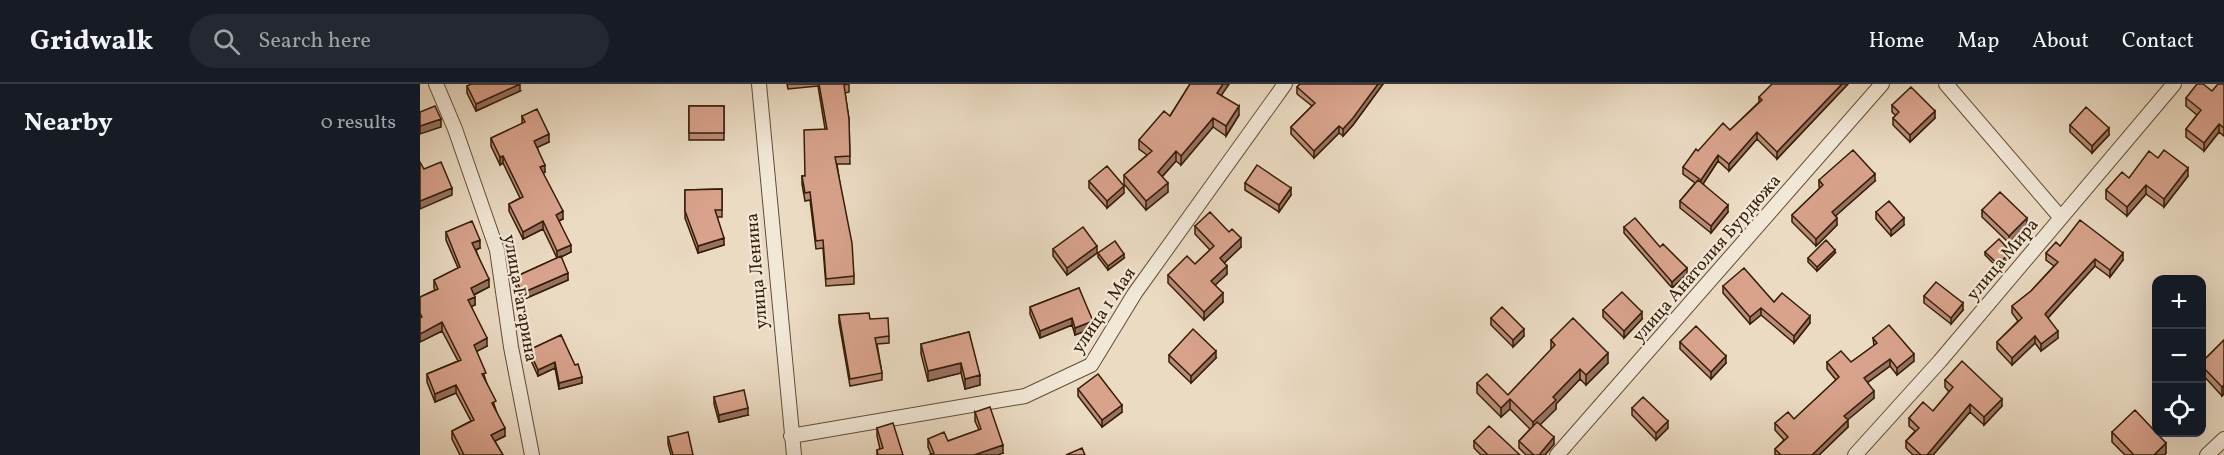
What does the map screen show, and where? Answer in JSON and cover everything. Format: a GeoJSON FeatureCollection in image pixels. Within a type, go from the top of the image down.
{"type":"FeatureCollection","features":[{"type":"Feature","properties":{"kind":"street","name":"улица Гагарина"},"geometry":{"type":"LineString","coordinates":[[436,84],[455,129],[497,250],[511,347],[532,455]]}},
{"type":"Feature","properties":{"kind":"street","name":"улица Ленина"},"geometry":{"type":"LineString","coordinates":[[759,84],[794,455]]}},
{"type":"Feature","properties":{"kind":"street","name":"улица 1 Мая"},"geometry":{"type":"LineString","coordinates":[[791,436],[1025,396],[1091,365],[1135,292],[1285,84]]}},
{"type":"Feature","properties":{"kind":"street","name":"улица Анатолия Бурдюжа"},"geometry":{"type":"LineString","coordinates":[[1557,455],[1882,84]]}},
{"type":"Feature","properties":{"kind":"street"},"geometry":{"type":"LineString","coordinates":[[1946,84],[2061,218]]}},
{"type":"Feature","properties":{"kind":"street","name":"улица Мира"},"geometry":{"type":"LineString","coordinates":[[1855,455],[1940,361],[2174,84]]}},
{"type":"Feature","properties":{"kind":"street"},"geometry":{"type":"LineString","coordinates":[[2206,455],[2224,439]]}},
{"type":"Feature","properties":{"kind":"building"},"geometry":{"type":"Polygon","coordinates":[[[471,84],[520,84],[476,104],[467,86],[471,84]]]}},
{"type":"Feature","properties":{"kind":"building"},"geometry":{"type":"Polygon","coordinates":[[[819,84],[849,84],[844,85],[849,119],[850,156],[835,157],[852,243],[854,276],[826,279],[823,240],[816,241],[810,192],[805,193],[802,176],[805,176],[804,130],[827,129],[819,84]]]}},
{"type":"Feature","properties":{"kind":"building"},"geometry":{"type":"Polygon","coordinates":[[[1190,84],[1223,84],[1217,93],[1239,106],[1226,126],[1213,118],[1181,156],[1176,151],[1158,172],[1168,183],[1146,201],[1124,175],[1152,151],[1139,140],[1164,111],[1170,116],[1190,84]]]}},
{"type":"Feature","properties":{"kind":"building"},"geometry":{"type":"Polygon","coordinates":[[[1300,84],[1378,84],[1343,129],[1339,126],[1314,151],[1291,127],[1315,103],[1297,87],[1300,84]]]}},
{"type":"Feature","properties":{"kind":"building"},"geometry":{"type":"Polygon","coordinates":[[[1772,84],[1842,84],[1777,152],[1757,132],[1729,164],[1718,155],[1701,180],[1683,167],[1696,149],[1698,151],[1723,123],[1730,130],[1762,100],[1759,97],[1772,84]]]}},
{"type":"Feature","properties":{"kind":"building"},"geometry":{"type":"Polygon","coordinates":[[[2197,84],[2203,84],[2212,91],[2218,84],[2224,84],[2224,128],[2219,124],[2204,143],[2186,129],[2201,110],[2186,98],[2197,84]]]}},
{"type":"Feature","properties":{"kind":"building"},"geometry":{"type":"Polygon","coordinates":[[[1911,87],[1935,111],[1910,135],[1893,118],[1899,112],[1892,105],[1911,87]]]}},
{"type":"Feature","properties":{"kind":"building"},"geometry":{"type":"Polygon","coordinates":[[[435,106],[441,119],[420,126],[420,112],[435,106]]]}},
{"type":"Feature","properties":{"kind":"building"},"geometry":{"type":"Polygon","coordinates":[[[689,106],[724,106],[724,133],[689,133],[689,106]]]}},
{"type":"Feature","properties":{"kind":"building"},"geometry":{"type":"Polygon","coordinates":[[[2086,107],[2109,128],[2092,146],[2070,125],[2086,107]]]}},
{"type":"Feature","properties":{"kind":"building"},"geometry":{"type":"Polygon","coordinates":[[[537,109],[549,134],[534,141],[545,165],[540,167],[563,211],[556,215],[571,245],[557,251],[543,221],[523,232],[509,204],[523,197],[503,156],[500,157],[491,138],[525,122],[522,116],[537,109]]]}},
{"type":"Feature","properties":{"kind":"building"},"geometry":{"type":"Polygon","coordinates":[[[1853,150],[1875,174],[1832,212],[1837,218],[1816,239],[1792,215],[1823,185],[1819,180],[1853,150]]]}},
{"type":"Feature","properties":{"kind":"building"},"geometry":{"type":"Polygon","coordinates":[[[2164,150],[2188,168],[2164,199],[2146,185],[2127,207],[2106,190],[2122,172],[2129,178],[2149,151],[2158,158],[2164,150]]]}},
{"type":"Feature","properties":{"kind":"building"},"geometry":{"type":"Polygon","coordinates":[[[420,162],[424,169],[441,162],[452,188],[420,201],[420,162]]]}},
{"type":"Feature","properties":{"kind":"building"},"geometry":{"type":"Polygon","coordinates":[[[1257,165],[1291,188],[1279,205],[1245,183],[1257,165]]]}},
{"type":"Feature","properties":{"kind":"building"},"geometry":{"type":"Polygon","coordinates":[[[1107,166],[1124,186],[1107,201],[1089,181],[1107,166]]]}},
{"type":"Feature","properties":{"kind":"building"},"geometry":{"type":"Polygon","coordinates":[[[1698,180],[1728,205],[1711,226],[1680,201],[1698,180]]]}},
{"type":"Feature","properties":{"kind":"building"},"geometry":{"type":"Polygon","coordinates":[[[722,189],[722,210],[715,210],[724,238],[698,246],[685,211],[685,190],[722,189]]]}},
{"type":"Feature","properties":{"kind":"building"},"geometry":{"type":"Polygon","coordinates":[[[2000,192],[2027,218],[2009,236],[1982,210],[2000,192]]]}},
{"type":"Feature","properties":{"kind":"building"},"geometry":{"type":"Polygon","coordinates":[[[1889,201],[1904,218],[1891,230],[1876,212],[1889,201]]]}},
{"type":"Feature","properties":{"kind":"building"},"geometry":{"type":"Polygon","coordinates":[[[1210,212],[1229,232],[1232,229],[1241,238],[1220,258],[1227,266],[1211,281],[1223,293],[1204,312],[1168,275],[1187,256],[1195,264],[1214,246],[1195,226],[1210,212]]]}},
{"type":"Feature","properties":{"kind":"building"},"geometry":{"type":"Polygon","coordinates":[[[1635,218],[1660,247],[1663,244],[1687,268],[1672,282],[1624,227],[1635,218]]]}},
{"type":"Feature","properties":{"kind":"building"},"geometry":{"type":"Polygon","coordinates":[[[2080,220],[2123,253],[2110,270],[2095,259],[2045,314],[2058,331],[2041,344],[2035,336],[2012,358],[1997,342],[2022,318],[2012,306],[2031,291],[2058,262],[2046,253],[2056,242],[2060,246],[2080,220]]]}},
{"type":"Feature","properties":{"kind":"building"},"geometry":{"type":"Polygon","coordinates":[[[472,221],[480,240],[472,243],[489,279],[471,288],[475,297],[468,300],[487,338],[474,345],[486,373],[482,374],[496,401],[492,403],[505,428],[491,435],[503,455],[464,455],[452,431],[474,420],[456,385],[435,394],[427,374],[461,360],[442,322],[420,334],[420,318],[422,317],[420,297],[438,289],[434,280],[460,267],[446,232],[472,221]]]}},
{"type":"Feature","properties":{"kind":"building"},"geometry":{"type":"Polygon","coordinates":[[[1083,227],[1097,246],[1067,268],[1053,249],[1083,227]]]}},
{"type":"Feature","properties":{"kind":"building"},"geometry":{"type":"Polygon","coordinates":[[[1999,239],[2011,252],[1998,264],[1985,252],[1999,239]]]}},
{"type":"Feature","properties":{"kind":"building"},"geometry":{"type":"Polygon","coordinates":[[[1826,240],[1835,250],[1817,267],[1808,258],[1826,240]]]}},
{"type":"Feature","properties":{"kind":"building"},"geometry":{"type":"Polygon","coordinates":[[[1115,241],[1124,254],[1108,266],[1098,253],[1115,241]]]}},
{"type":"Feature","properties":{"kind":"building"},"geometry":{"type":"Polygon","coordinates":[[[561,256],[568,273],[522,293],[515,277],[561,256]]]}},
{"type":"Feature","properties":{"kind":"building"},"geometry":{"type":"Polygon","coordinates":[[[1744,268],[1774,302],[1782,293],[1810,316],[1794,336],[1761,308],[1750,317],[1723,286],[1744,268]]]}},
{"type":"Feature","properties":{"kind":"building"},"geometry":{"type":"Polygon","coordinates":[[[1936,282],[1963,303],[1951,318],[1924,296],[1936,282]]]}},
{"type":"Feature","properties":{"kind":"building"},"geometry":{"type":"Polygon","coordinates":[[[1079,288],[1093,321],[1075,328],[1072,318],[1040,331],[1030,307],[1079,288]]]}},
{"type":"Feature","properties":{"kind":"building"},"geometry":{"type":"Polygon","coordinates":[[[1622,292],[1642,312],[1624,331],[1603,310],[1622,292]]]}},
{"type":"Feature","properties":{"kind":"building"},"geometry":{"type":"Polygon","coordinates":[[[1502,307],[1524,329],[1513,340],[1491,318],[1502,307]]]}},
{"type":"Feature","properties":{"kind":"building"},"geometry":{"type":"Polygon","coordinates":[[[869,313],[870,319],[888,318],[889,336],[875,338],[882,373],[850,379],[839,315],[869,313]]]}},
{"type":"Feature","properties":{"kind":"building"},"geometry":{"type":"Polygon","coordinates":[[[1573,318],[1608,353],[1586,375],[1580,369],[1553,397],[1556,400],[1533,422],[1510,399],[1501,408],[1477,383],[1487,374],[1508,395],[1555,345],[1551,340],[1573,318]]]}},
{"type":"Feature","properties":{"kind":"building"},"geometry":{"type":"Polygon","coordinates":[[[1889,325],[1914,354],[1897,368],[1890,359],[1864,378],[1874,391],[1844,416],[1848,420],[1812,455],[1781,455],[1775,449],[1788,437],[1775,423],[1788,412],[1794,419],[1839,377],[1827,362],[1841,351],[1851,362],[1877,343],[1873,338],[1889,325]]]}},
{"type":"Feature","properties":{"kind":"building"},"geometry":{"type":"Polygon","coordinates":[[[1696,326],[1726,356],[1711,372],[1680,342],[1696,326]]]}},
{"type":"Feature","properties":{"kind":"building"},"geometry":{"type":"Polygon","coordinates":[[[1193,329],[1216,351],[1191,376],[1169,355],[1193,329]]]}},
{"type":"Feature","properties":{"kind":"building"},"geometry":{"type":"Polygon","coordinates":[[[969,332],[980,375],[965,379],[961,363],[928,371],[921,344],[969,332]]]}},
{"type":"Feature","properties":{"kind":"building"},"geometry":{"type":"Polygon","coordinates":[[[561,335],[575,365],[578,364],[582,377],[559,383],[555,362],[538,370],[529,350],[561,335]]]}},
{"type":"Feature","properties":{"kind":"building"},"geometry":{"type":"Polygon","coordinates":[[[2224,340],[2224,385],[2222,387],[2206,370],[2206,358],[2224,340]]]}},
{"type":"Feature","properties":{"kind":"building"},"geometry":{"type":"Polygon","coordinates":[[[1962,361],[2002,399],[1984,417],[1970,404],[1927,455],[1921,455],[1906,441],[1919,428],[1909,418],[1923,402],[1933,411],[1953,387],[1945,380],[1962,361]]]}},
{"type":"Feature","properties":{"kind":"building"},"geometry":{"type":"Polygon","coordinates":[[[1098,374],[1122,405],[1102,420],[1078,389],[1098,374]]]}},
{"type":"Feature","properties":{"kind":"building"},"geometry":{"type":"Polygon","coordinates":[[[744,390],[748,408],[719,415],[714,397],[744,390]]]}},
{"type":"Feature","properties":{"kind":"building"},"geometry":{"type":"Polygon","coordinates":[[[1643,397],[1668,421],[1656,433],[1632,408],[1643,397]]]}},
{"type":"Feature","properties":{"kind":"building"},"geometry":{"type":"Polygon","coordinates":[[[990,407],[1003,445],[974,455],[929,455],[934,453],[928,439],[944,432],[948,441],[981,429],[975,412],[990,407]]]}},
{"type":"Feature","properties":{"kind":"building"},"geometry":{"type":"Polygon","coordinates":[[[2135,410],[2152,428],[2152,437],[2160,437],[2166,443],[2154,455],[2134,455],[2112,432],[2135,410]]]}},
{"type":"Feature","properties":{"kind":"building"},"geometry":{"type":"Polygon","coordinates":[[[1537,422],[1554,437],[1539,455],[1534,455],[1519,441],[1537,422]]]}},
{"type":"Feature","properties":{"kind":"building"},"geometry":{"type":"Polygon","coordinates":[[[893,423],[903,455],[878,455],[877,450],[883,448],[877,428],[893,423]]]}},
{"type":"Feature","properties":{"kind":"building"},"geometry":{"type":"Polygon","coordinates":[[[1489,426],[1520,455],[1488,455],[1474,441],[1489,426]]]}},
{"type":"Feature","properties":{"kind":"building"},"geometry":{"type":"Polygon","coordinates":[[[688,432],[693,455],[673,455],[668,437],[688,432]]]}},
{"type":"Feature","properties":{"kind":"building"},"geometry":{"type":"Polygon","coordinates":[[[1082,448],[1085,455],[1066,455],[1082,448]]]}}]}
